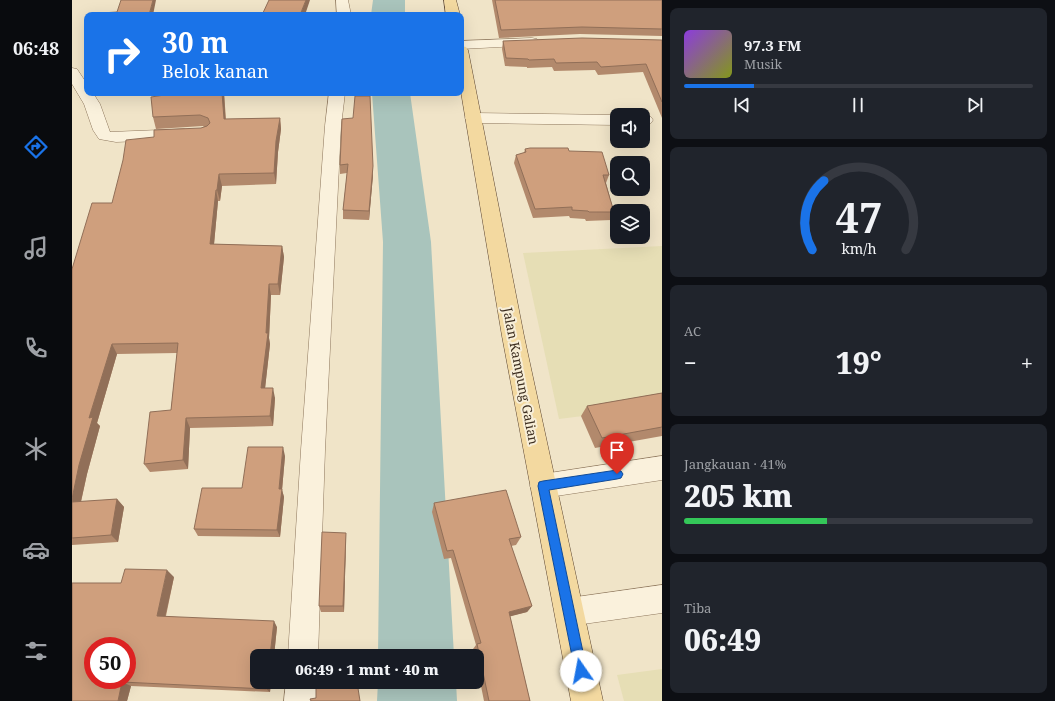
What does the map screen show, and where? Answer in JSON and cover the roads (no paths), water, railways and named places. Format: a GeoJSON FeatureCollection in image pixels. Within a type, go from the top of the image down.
{"type":"FeatureCollection","features":[{"type":"Feature","properties":{"kind":"main road"},"geometry":{"type":"LineString","coordinates":[[450,0],[452,12]]}},
{"type":"Feature","properties":{"kind":"main road","name":"Jalan Kampung Galian"},"geometry":{"type":"LineString","coordinates":[[464,67],[512,336],[587,701]]}},
{"type":"Feature","properties":{"kind":"street"},"geometry":{"type":"LineString","coordinates":[[342,0],[344,12]]}},
{"type":"Feature","properties":{"kind":"street"},"geometry":{"type":"LineString","coordinates":[[464,45],[542,42]]}},
{"type":"Feature","properties":{"kind":"street"},"geometry":{"type":"LineString","coordinates":[[72,72],[84,91]]}},
{"type":"Feature","properties":{"kind":"street"},"geometry":{"type":"LineString","coordinates":[[87,96],[92,104],[101,130],[106,136],[116,137],[203,133]]}},
{"type":"Feature","properties":{"kind":"street"},"geometry":{"type":"LineString","coordinates":[[303,649],[313,450],[333,126],[338,96]]}},
{"type":"Feature","properties":{"kind":"street"},"geometry":{"type":"LineString","coordinates":[[473,118],[610,120]]}},
{"type":"Feature","properties":{"kind":"street"},"geometry":{"type":"LineString","coordinates":[[543,486],[662,468]]}},
{"type":"Feature","properties":{"kind":"street"},"geometry":{"type":"LineString","coordinates":[[569,612],[662,599]]}},
{"type":"Feature","properties":{"kind":"street"},"geometry":{"type":"LineString","coordinates":[[300,701],[301,689]]}},
{"type":"Feature","properties":{"kind":"waterway"},"geometry":{"type":"LineString","coordinates":[[388,12],[389,0]]}},
{"type":"Feature","properties":{"kind":"waterway"},"geometry":{"type":"LineString","coordinates":[[391,96],[407,242],[416,649]]}},
{"type":"Feature","properties":{"kind":"waterway"},"geometry":{"type":"LineString","coordinates":[[417,689],[417,701]]}}]}
